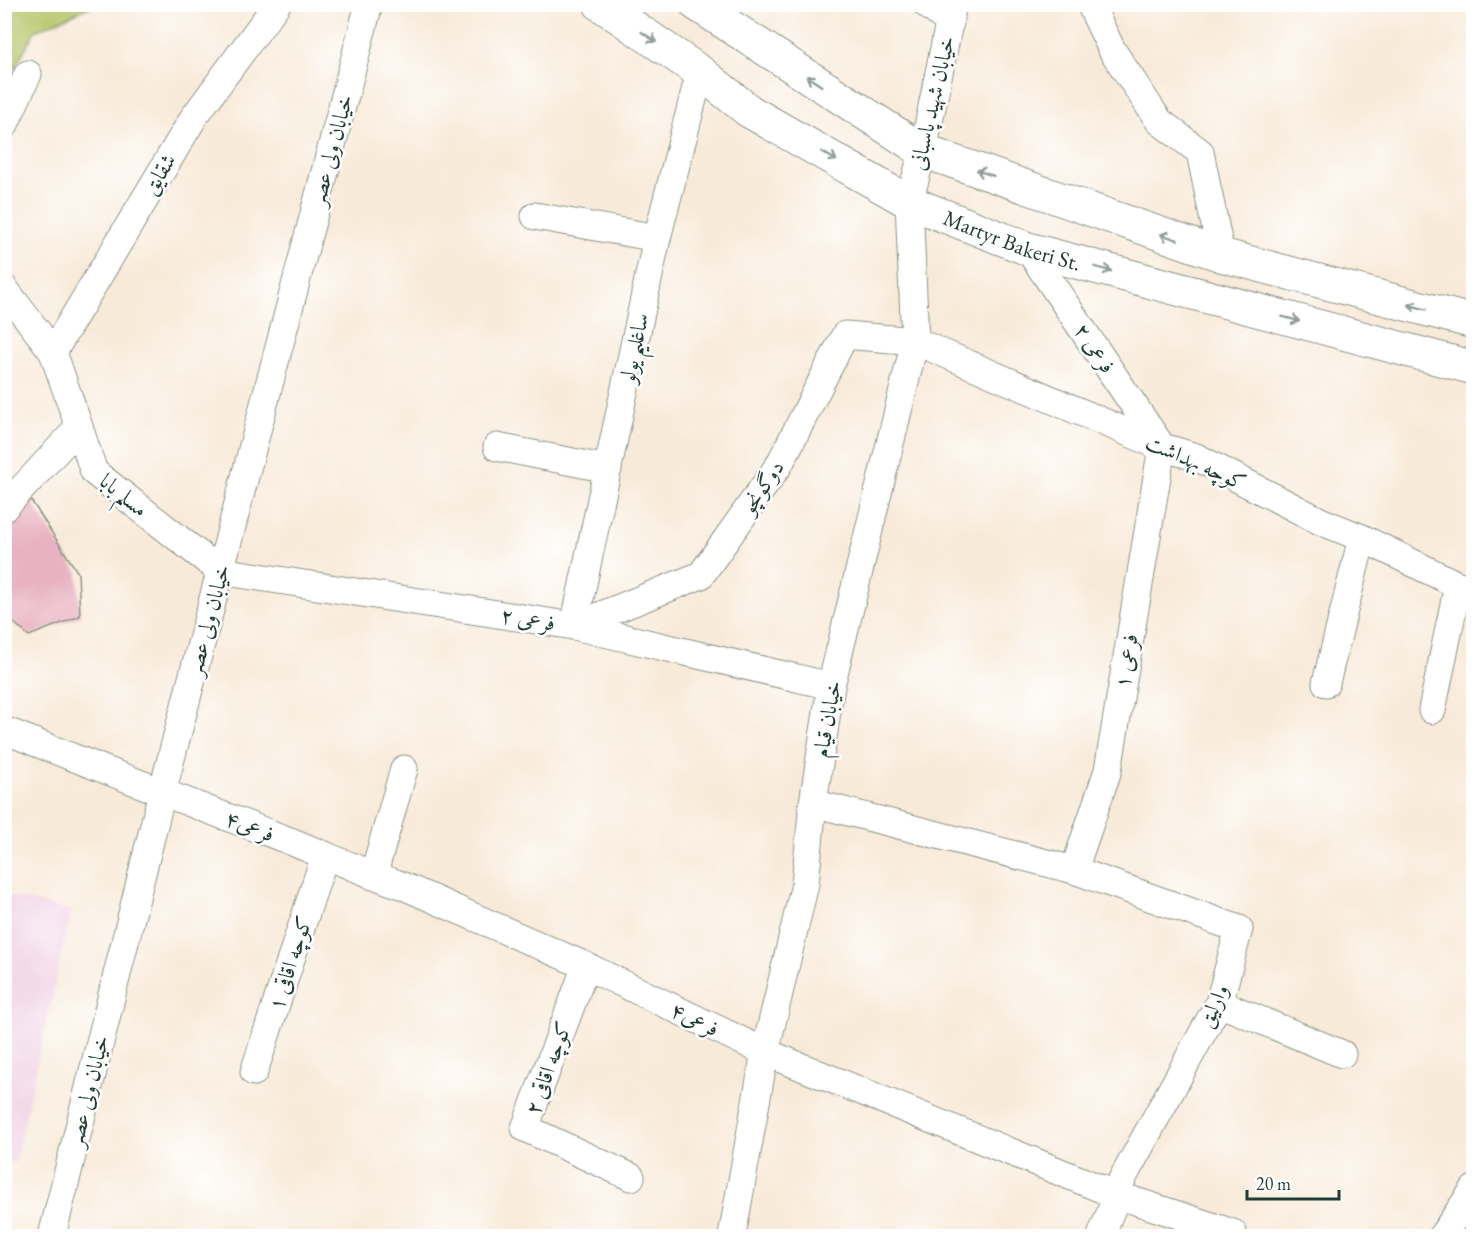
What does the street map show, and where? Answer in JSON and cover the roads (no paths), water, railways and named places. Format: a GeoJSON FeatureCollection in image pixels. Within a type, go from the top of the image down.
{"type":"FeatureCollection","features":[{"type":"Feature","properties":{"kind":"main road","name":"Martyr Bakeri St."},"geometry":{"type":"LineString","coordinates":[[600,4],[700,72],[749,111],[909,202],[1028,249],[1473,368]]}},
{"type":"Feature","properties":{"kind":"main road"},"geometry":{"type":"LineString","coordinates":[[696,4],[923,151],[1221,255],[1473,322]]}},
{"type":"Feature","properties":{"kind":"street","name":"شقایق"},"geometry":{"type":"LineString","coordinates":[[52,352],[194,117],[278,4]]}},
{"type":"Feature","properties":{"kind":"street","name":"خیابان ولی عصر"},"geometry":{"type":"LineString","coordinates":[[52,1236],[162,793],[369,4]]}},
{"type":"Feature","properties":{"kind":"street"},"geometry":{"type":"LineString","coordinates":[[926,4],[951,14]]}},
{"type":"Feature","properties":{"kind":"street"},"geometry":{"type":"LineString","coordinates":[[1090,4],[1112,51],[1159,121],[1200,152],[1221,255]]}},
{"type":"Feature","properties":{"kind":"street","name":"خیابان شهید پاسبانی"},"geometry":{"type":"LineString","coordinates":[[909,202],[923,151],[951,14]]}},
{"type":"Feature","properties":{"kind":"street","name":"ساغلیم یولو"},"geometry":{"type":"LineString","coordinates":[[574,626],[657,238],[700,72]]}},
{"type":"Feature","properties":{"kind":"street"},"geometry":{"type":"LineString","coordinates":[[4,126],[28,74]]}},
{"type":"Feature","properties":{"kind":"street","name":"خیابان قیام"},"geometry":{"type":"LineString","coordinates":[[732,1236],[765,1052],[805,884],[813,803],[831,687],[915,340],[909,202]]}},
{"type":"Feature","properties":{"kind":"street"},"geometry":{"type":"LineString","coordinates":[[535,216],[657,238]]}},
{"type":"Feature","properties":{"kind":"street","name":"فرعی ۲"},"geometry":{"type":"LineString","coordinates":[[1028,249],[1162,447]]}},
{"type":"Feature","properties":{"kind":"street","name":"مسلم بابا"},"geometry":{"type":"LineString","coordinates":[[4,288],[52,352],[94,472],[220,571]]}},
{"type":"Feature","properties":{"kind":"street","name":"دوگونچو"},"geometry":{"type":"LineString","coordinates":[[574,626],[701,575],[779,465],[845,335],[915,340]]}},
{"type":"Feature","properties":{"kind":"street","name":"کوچه بهداشت"},"geometry":{"type":"LineString","coordinates":[[915,340],[1162,447],[1196,457],[1320,521],[1362,538],[1466,588]]}},
{"type":"Feature","properties":{"kind":"street"},"geometry":{"type":"LineString","coordinates":[[4,508],[79,427]]}},
{"type":"Feature","properties":{"kind":"street"},"geometry":{"type":"LineString","coordinates":[[497,447],[608,469]]}},
{"type":"Feature","properties":{"kind":"street","name":"فرعی ۱"},"geometry":{"type":"LineString","coordinates":[[1074,870],[1108,770],[1162,447]]}},
{"type":"Feature","properties":{"kind":"street"},"geometry":{"type":"LineString","coordinates":[[1326,683],[1362,538]]}},
{"type":"Feature","properties":{"kind":"street","name":"فرعی ۲"},"geometry":{"type":"LineString","coordinates":[[220,571],[574,626],[831,687]]}},
{"type":"Feature","properties":{"kind":"street"},"geometry":{"type":"LineString","coordinates":[[1432,710],[1466,588]]}},
{"type":"Feature","properties":{"kind":"street","name":"فرعی۴"},"geometry":{"type":"LineString","coordinates":[[4,730],[401,885],[586,966],[765,1052],[1114,1194],[1233,1233]]}},
{"type":"Feature","properties":{"kind":"street"},"geometry":{"type":"LineString","coordinates":[[374,876],[404,769]]}},
{"type":"Feature","properties":{"kind":"street"},"geometry":{"type":"LineString","coordinates":[[813,803],[1074,870]]}},
{"type":"Feature","properties":{"kind":"street","name":"کوچه اقاقی ۱"},"geometry":{"type":"LineString","coordinates":[[254,1072],[325,855]]}},
{"type":"Feature","properties":{"kind":"street","name":"وارلیق"},"geometry":{"type":"LineString","coordinates":[[1074,870],[1239,929],[1219,1003],[1114,1194],[1112,1208],[1101,1236]]}},
{"type":"Feature","properties":{"kind":"street","name":"کوچه اقاقی ۲"},"geometry":{"type":"LineString","coordinates":[[586,966],[525,1128],[631,1177]]}},
{"type":"Feature","properties":{"kind":"street"},"geometry":{"type":"LineString","coordinates":[[1219,1003],[1342,1054]]}},
{"type":"Feature","properties":{"kind":"street"},"geometry":{"type":"LineString","coordinates":[[1442,1236],[1473,1189]]}}]}
